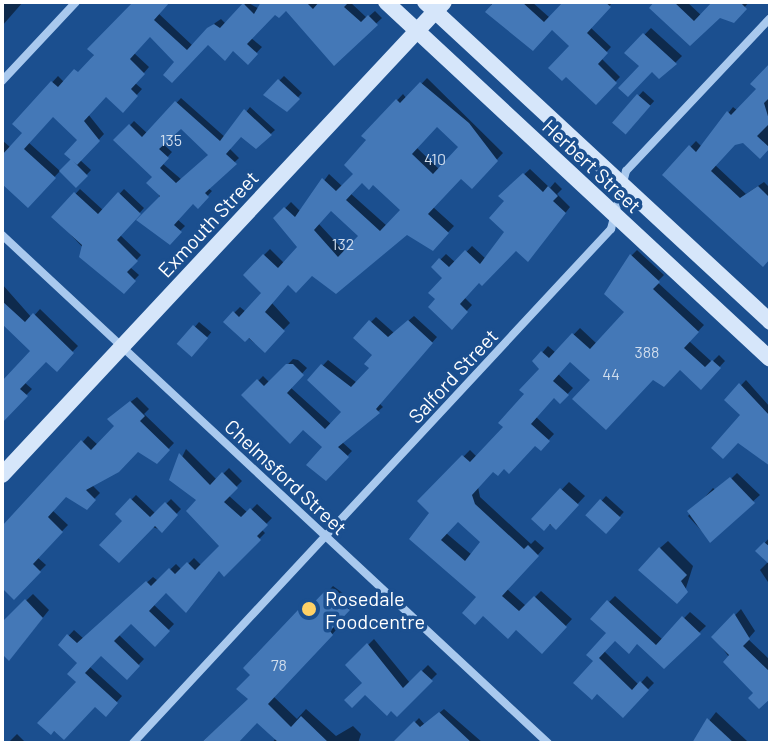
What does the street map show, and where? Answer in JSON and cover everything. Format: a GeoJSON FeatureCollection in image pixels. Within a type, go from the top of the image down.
{"type":"FeatureCollection","features":[{"type":"Feature","properties":{"kind":"street"},"geometry":{"type":"LineString","coordinates":[[2,81],[76,2]]}},
{"type":"Feature","properties":{"kind":"street","name":"Herbert Street"},"geometry":{"type":"LineString","coordinates":[[386,2],[770,359]]}},
{"type":"Feature","properties":{"kind":"street","name":"Herbert Street"},"geometry":{"type":"LineString","coordinates":[[435,5],[770,322]]}},
{"type":"Feature","properties":{"kind":"street","name":"Exmouth Street"},"geometry":{"type":"LineString","coordinates":[[2,475],[416,30],[435,5]]}},
{"type":"Feature","properties":{"kind":"street"},"geometry":{"type":"LineString","coordinates":[[617,216],[626,171],[770,18]]}},
{"type":"Feature","properties":{"kind":"street","name":"Salford Street"},"geometry":{"type":"LineString","coordinates":[[133,743],[326,537],[617,216]]}},
{"type":"Feature","properties":{"kind":"street","name":"Chelmsford Street"},"geometry":{"type":"LineString","coordinates":[[2,235],[548,743]]}},
{"type":"Feature","properties":{"kind":"building"},"geometry":{"type":"Polygon","coordinates":[[[133,2],[170,2],[154,20],[187,50],[207,28],[214,24],[220,28],[243,3],[254,14],[261,2],[306,2],[313,9],[319,2],[349,2],[344,7],[361,22],[368,15],[378,25],[334,66],[286,11],[279,18],[275,15],[247,44],[258,54],[248,65],[233,51],[225,61],[208,45],[172,83],[163,75],[174,62],[150,37],[130,59],[145,74],[131,89],[138,96],[123,113],[106,97],[84,121],[100,141],[77,165],[64,154],[77,140],[53,117],[24,149],[56,178],[28,208],[2,184],[2,155],[22,133],[12,124],[51,81],[58,87],[74,69],[78,72],[94,55],[87,49],[133,2]]]}},
{"type":"Feature","properties":{"kind":"building"},"geometry":{"type":"Polygon","coordinates":[[[494,2],[522,2],[544,22],[563,2],[605,2],[611,7],[587,33],[608,53],[598,64],[617,83],[596,105],[566,77],[562,81],[548,68],[569,46],[552,30],[533,51],[485,12],[494,2]]]}},
{"type":"Feature","properties":{"kind":"building"},"geometry":{"type":"Polygon","coordinates":[[[654,2],[674,2],[694,21],[712,2],[740,2],[747,9],[734,23],[720,18],[690,46],[649,8],[654,2]]]}},
{"type":"Feature","properties":{"kind":"building"},"geometry":{"type":"Polygon","coordinates":[[[643,33],[677,64],[659,79],[652,72],[628,97],[618,88],[639,66],[624,53],[643,33]]]}},
{"type":"Feature","properties":{"kind":"building"},"geometry":{"type":"Polygon","coordinates":[[[770,63],[770,97],[764,103],[770,123],[757,136],[770,148],[760,159],[743,143],[735,145],[711,171],[740,198],[758,186],[770,198],[770,259],[763,267],[662,175],[689,145],[696,152],[727,111],[731,115],[756,89],[750,84],[770,63]]]}},
{"type":"Feature","properties":{"kind":"building"},"geometry":{"type":"Polygon","coordinates":[[[278,79],[300,99],[287,112],[263,95],[278,79]]]}},
{"type":"Feature","properties":{"kind":"building"},"geometry":{"type":"Polygon","coordinates":[[[420,82],[469,123],[498,161],[472,189],[461,179],[428,214],[449,233],[433,251],[407,235],[336,294],[312,276],[296,293],[288,285],[265,312],[285,331],[265,353],[249,338],[245,342],[223,322],[233,311],[239,317],[261,293],[243,275],[263,254],[278,268],[297,247],[273,218],[284,207],[295,217],[322,178],[336,191],[353,174],[344,165],[366,140],[361,136],[396,99],[400,103],[420,82]],[[437,127],[412,154],[433,174],[458,147],[437,127]],[[362,183],[346,200],[380,231],[400,210],[373,185],[369,190],[362,183]],[[331,211],[314,230],[338,257],[358,236],[331,211]]]}},
{"type":"Feature","properties":{"kind":"building"},"geometry":{"type":"Polygon","coordinates":[[[637,94],[651,106],[626,134],[612,123],[637,94]]]}},
{"type":"Feature","properties":{"kind":"building"},"geometry":{"type":"Polygon","coordinates":[[[175,101],[220,141],[244,109],[272,135],[256,149],[241,137],[226,154],[237,164],[205,193],[209,197],[198,209],[193,204],[174,225],[182,232],[170,245],[136,220],[160,196],[146,183],[152,177],[113,140],[129,124],[142,137],[175,101]],[[181,129],[159,149],[169,158],[160,168],[176,183],[208,155],[181,129]]]}},
{"type":"Feature","properties":{"kind":"building"},"geometry":{"type":"Polygon","coordinates":[[[71,159],[88,176],[76,188],[59,171],[71,159]]]}},
{"type":"Feature","properties":{"kind":"building"},"geometry":{"type":"Polygon","coordinates":[[[523,173],[543,192],[548,186],[558,196],[553,201],[566,213],[528,262],[516,251],[482,286],[479,283],[460,304],[468,312],[452,330],[428,307],[435,299],[428,293],[442,278],[431,267],[439,258],[449,267],[465,250],[480,264],[504,232],[489,218],[504,201],[498,196],[523,173]]]}},
{"type":"Feature","properties":{"kind":"building"},"geometry":{"type":"Polygon","coordinates":[[[74,192],[98,214],[118,192],[141,214],[117,240],[138,261],[127,272],[136,281],[124,294],[79,257],[82,245],[51,217],[74,192]]]}},
{"type":"Feature","properties":{"kind":"building"},"geometry":{"type":"Polygon","coordinates":[[[630,254],[660,282],[653,289],[699,332],[684,348],[705,367],[712,360],[721,368],[701,390],[680,370],[664,387],[653,380],[606,430],[572,399],[590,380],[570,362],[553,381],[569,395],[560,404],[554,398],[531,424],[550,441],[541,451],[535,446],[509,474],[504,469],[498,476],[493,472],[472,495],[475,504],[524,549],[528,545],[539,556],[502,596],[519,611],[534,596],[567,627],[542,654],[516,630],[508,639],[483,616],[475,625],[462,613],[476,597],[409,539],[429,513],[417,501],[462,455],[470,462],[503,427],[498,423],[524,394],[519,390],[539,369],[532,361],[541,351],[549,358],[572,333],[590,349],[624,312],[604,294],[630,254]],[[458,522],[441,540],[465,561],[480,542],[458,522]]]}},
{"type":"Feature","properties":{"kind":"building"},"geometry":{"type":"Polygon","coordinates":[[[2,301],[25,322],[33,313],[74,353],[57,372],[46,362],[20,389],[28,396],[2,423],[2,381],[30,351],[2,324],[2,301]]]}},
{"type":"Feature","properties":{"kind":"building"},"geometry":{"type":"Polygon","coordinates":[[[369,320],[388,337],[408,320],[433,343],[376,409],[380,413],[338,447],[349,457],[326,481],[306,465],[322,447],[303,430],[290,444],[241,395],[257,379],[264,386],[286,364],[293,364],[304,375],[287,393],[325,429],[341,412],[307,380],[321,364],[351,387],[369,368],[364,364],[372,355],[353,338],[369,320]]]}},
{"type":"Feature","properties":{"kind":"building"},"geometry":{"type":"Polygon","coordinates":[[[193,325],[208,338],[192,357],[177,344],[193,325]]]}},
{"type":"Feature","properties":{"kind":"building"},"geometry":{"type":"Polygon","coordinates":[[[739,383],[770,416],[770,466],[738,443],[723,459],[711,448],[740,415],[724,400],[739,383]]]}},
{"type":"Feature","properties":{"kind":"building"},"geometry":{"type":"Polygon","coordinates":[[[130,401],[145,416],[140,421],[170,450],[157,464],[138,452],[119,472],[86,490],[96,500],[87,510],[66,497],[48,517],[63,532],[33,564],[41,572],[14,600],[2,588],[2,526],[81,440],[91,450],[114,426],[107,419],[130,401]]]}},
{"type":"Feature","properties":{"kind":"building"},"geometry":{"type":"Polygon","coordinates":[[[179,453],[210,485],[222,472],[238,488],[224,502],[241,517],[250,508],[268,525],[257,536],[261,540],[224,577],[219,571],[186,613],[166,593],[149,611],[170,631],[155,647],[131,624],[114,641],[140,666],[127,680],[101,656],[85,673],[118,703],[106,717],[95,707],[64,740],[54,731],[51,735],[37,723],[76,682],[67,674],[77,663],[58,645],[67,634],[77,643],[146,581],[151,586],[169,568],[175,574],[187,562],[195,570],[219,546],[186,511],[196,500],[169,480],[179,453]]]}},
{"type":"Feature","properties":{"kind":"building"},"geometry":{"type":"Polygon","coordinates":[[[730,477],[755,503],[710,543],[687,511],[730,477]]]}},
{"type":"Feature","properties":{"kind":"building"},"geometry":{"type":"Polygon","coordinates":[[[560,488],[579,505],[556,530],[550,524],[544,531],[531,519],[560,488]]]}},
{"type":"Feature","properties":{"kind":"building"},"geometry":{"type":"Polygon","coordinates":[[[130,498],[150,517],[165,502],[178,515],[162,533],[155,526],[119,563],[99,545],[122,521],[115,514],[130,498]]]}},
{"type":"Feature","properties":{"kind":"building"},"geometry":{"type":"Polygon","coordinates":[[[600,499],[621,518],[606,534],[585,515],[600,499]]]}},
{"type":"Feature","properties":{"kind":"building"},"geometry":{"type":"Polygon","coordinates":[[[764,542],[770,547],[770,565],[755,551],[764,542]]]}},
{"type":"Feature","properties":{"kind":"building"},"geometry":{"type":"Polygon","coordinates":[[[659,547],[687,575],[681,581],[688,592],[677,604],[638,570],[659,547]]]}},
{"type":"Feature","properties":{"kind":"building"},"geometry":{"type":"Polygon","coordinates":[[[324,592],[350,610],[330,631],[333,635],[268,704],[291,727],[301,716],[329,743],[279,743],[257,723],[238,743],[201,743],[248,699],[236,689],[250,675],[243,668],[298,610],[303,614],[324,592]]]}},
{"type":"Feature","properties":{"kind":"building"},"geometry":{"type":"Polygon","coordinates":[[[25,599],[43,618],[9,661],[2,654],[2,622],[25,599]]]}},
{"type":"Feature","properties":{"kind":"building"},"geometry":{"type":"Polygon","coordinates":[[[607,600],[656,645],[682,616],[701,634],[664,669],[637,644],[629,654],[615,641],[599,658],[632,690],[640,681],[649,690],[623,718],[597,694],[592,700],[573,683],[593,661],[586,655],[606,633],[590,619],[607,600]]]}},
{"type":"Feature","properties":{"kind":"building"},"geometry":{"type":"Polygon","coordinates":[[[734,613],[750,639],[743,646],[770,672],[770,699],[759,709],[748,698],[753,693],[723,662],[729,655],[711,637],[734,613]]]}},
{"type":"Feature","properties":{"kind":"building"},"geometry":{"type":"Polygon","coordinates":[[[367,643],[403,688],[421,670],[433,681],[397,717],[391,711],[387,716],[365,695],[352,708],[344,700],[362,683],[345,665],[367,643]]]}},
{"type":"Feature","properties":{"kind":"building"},"geometry":{"type":"Polygon","coordinates":[[[439,712],[472,743],[392,743],[414,721],[420,727],[439,712]]]}},
{"type":"Feature","properties":{"kind":"building"},"geometry":{"type":"Polygon","coordinates":[[[707,718],[734,743],[692,743],[707,718]]]}},
{"type":"Feature","properties":{"kind":"place","name":"Rosedale Foodcentre"},"geometry":{"type":"Point","coordinates":[309,609]}}]}
